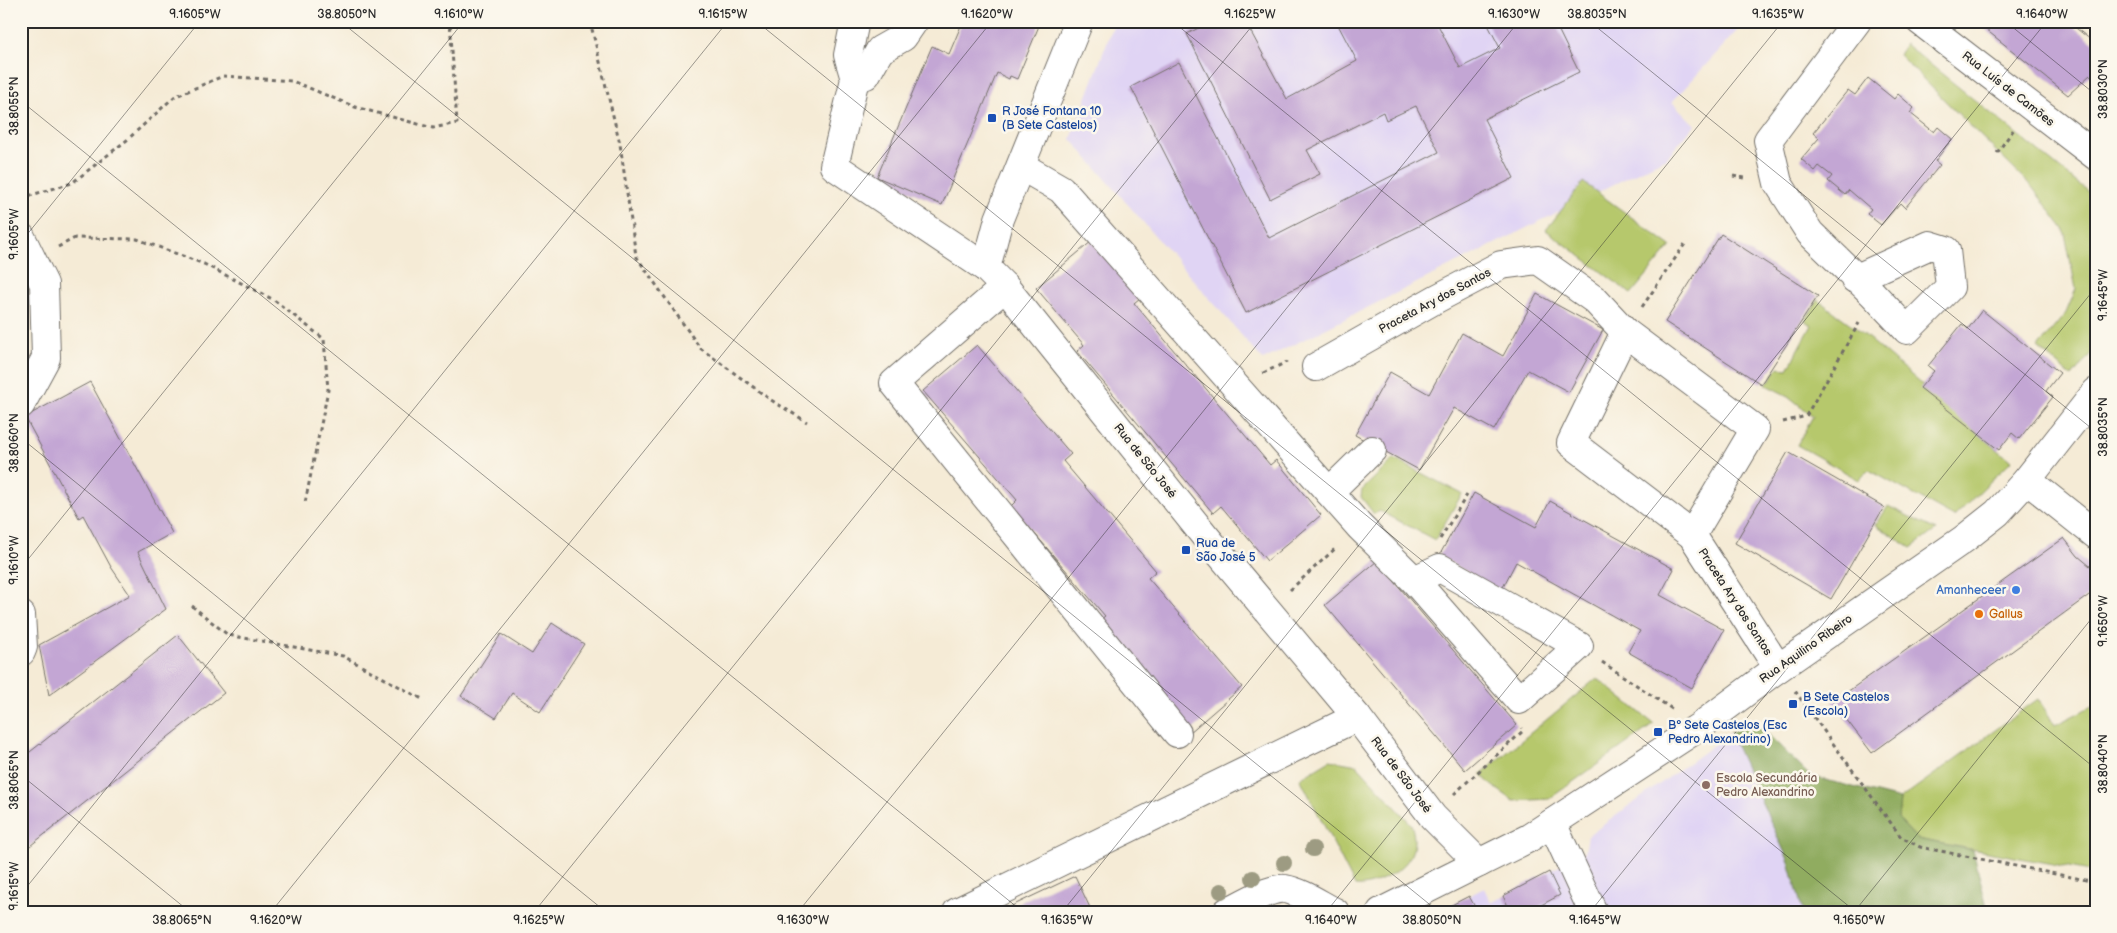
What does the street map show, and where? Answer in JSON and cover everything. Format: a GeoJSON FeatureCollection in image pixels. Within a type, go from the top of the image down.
{"type":"FeatureCollection","features":[{"type":"Feature","properties":{"kind":"street","name":"Rua de São José"},"geometry":{"type":"LineString","coordinates":[[855,21],[848,55],[855,79],[834,166],[986,268],[1005,286],[1267,610],[1357,717],[1433,816],[1479,863]]}},
{"type":"Feature","properties":{"kind":"street"},"geometry":{"type":"LineString","coordinates":[[855,79],[866,75],[880,50],[903,38],[914,21]]}},
{"type":"Feature","properties":{"kind":"street"},"geometry":{"type":"LineString","coordinates":[[986,268],[999,219],[1078,21]]}},
{"type":"Feature","properties":{"kind":"street"},"geometry":{"type":"LineString","coordinates":[[1858,21],[1768,140],[1778,183],[1788,200],[1810,233],[1864,286]]}},
{"type":"Feature","properties":{"kind":"street","name":"Rua Luís de Camões"},"geometry":{"type":"LineString","coordinates":[[1920,21],[2096,156]]}},
{"type":"Feature","properties":{"kind":"street"},"geometry":{"type":"LineString","coordinates":[[1021,166],[1061,189],[1360,527],[1414,580],[1519,700],[1579,646],[1440,568],[1414,580]]}},
{"type":"Feature","properties":{"kind":"street"},"geometry":{"type":"LineString","coordinates":[[21,404],[46,358],[44,284],[27,248]]}},
{"type":"Feature","properties":{"kind":"street","name":"Praceta Ary dos Santos"},"geometry":{"type":"LineString","coordinates":[[1316,367],[1436,298],[1501,265],[1538,260],[1595,300],[1625,332],[1755,429],[1692,535]]}},
{"type":"Feature","properties":{"kind":"street"},"geometry":{"type":"LineString","coordinates":[[1005,286],[894,383],[1176,733]]}},
{"type":"Feature","properties":{"kind":"street","name":"Praceta Ary dos Santos"},"geometry":{"type":"LineString","coordinates":[[1625,332],[1571,443],[1692,535],[1778,668]]}},
{"type":"Feature","properties":{"kind":"street","name":"Rua Aquilino Ribeiro"},"geometry":{"type":"LineString","coordinates":[[1381,912],[1529,838],[1699,727],[1778,668],[1970,534],[1996,513],[2091,408]]}},
{"type":"Feature","properties":{"kind":"street"},"geometry":{"type":"LineString","coordinates":[[1329,492],[1372,450]]}},
{"type":"Feature","properties":{"kind":"street"},"geometry":{"type":"LineString","coordinates":[[2027,480],[2096,535]]}},
{"type":"Feature","properties":{"kind":"street"},"geometry":{"type":"LineString","coordinates":[[21,615],[23,647],[21,652]]}},
{"type":"Feature","properties":{"kind":"street"},"geometry":{"type":"LineString","coordinates":[[957,912],[1357,717]]}},
{"type":"Feature","properties":{"kind":"street"},"geometry":{"type":"LineString","coordinates":[[1552,823],[1592,912]]}},
{"type":"Feature","properties":{"kind":"street"},"geometry":{"type":"LineString","coordinates":[[1227,912],[1268,892],[1283,888],[1298,893],[1335,912]]}},
{"type":"Feature","properties":{"kind":"path"},"geometry":{"type":"LineString","coordinates":[[21,198],[72,183],[127,140],[174,97],[223,76],[292,81],[354,107],[433,128],[457,123],[450,21]]}},
{"type":"Feature","properties":{"kind":"path"},"geometry":{"type":"LineString","coordinates":[[590,21],[620,144],[636,256],[700,348],[771,400],[807,422]]}},
{"type":"Feature","properties":{"kind":"path"},"geometry":{"type":"LineString","coordinates":[[27,248],[75,238],[137,239],[204,264],[274,300],[324,339],[328,390],[305,503]]}},
{"type":"Feature","properties":{"kind":"path"},"geometry":{"type":"LineString","coordinates":[[1625,332],[1687,241]]}},
{"type":"Feature","properties":{"kind":"path"},"geometry":{"type":"LineString","coordinates":[[1755,429],[1806,416],[1857,330],[1864,286]]}},
{"type":"Feature","properties":{"kind":"path"},"geometry":{"type":"LineString","coordinates":[[1235,386],[1292,360],[1316,367]]}},
{"type":"Feature","properties":{"kind":"path"},"geometry":{"type":"LineString","coordinates":[[1267,610],[1360,527]]}},
{"type":"Feature","properties":{"kind":"path"},"geometry":{"type":"LineString","coordinates":[[192,606],[228,635],[343,656],[424,700]]}},
{"type":"Feature","properties":{"kind":"path"},"geometry":{"type":"LineString","coordinates":[[1579,646],[1699,727]]}},
{"type":"Feature","properties":{"kind":"path"},"geometry":{"type":"LineString","coordinates":[[1778,668],[1901,837],[1920,848],[2096,882]]}},
{"type":"Feature","properties":{"kind":"path"},"geometry":{"type":"LineString","coordinates":[[1462,785],[1523,731]]}},
{"type":"Feature","properties":{"kind":"shaded area"},"geometry":{"type":"Polygon","coordinates":[[[1115,21],[1746,21],[1672,102],[1695,125],[1666,158],[1263,360],[1071,139],[1115,21]]]}},
{"type":"Feature","properties":{"kind":"shaded area","name":"Escola Secundária Pedro Alexandrino"},"geometry":{"type":"Polygon","coordinates":[[[1730,733],[1789,862],[1803,912],[1438,912],[1484,888],[1491,903],[1585,852],[1588,836],[1730,733]]]}},
{"type":"Feature","properties":{"kind":"green space"},"geometry":{"type":"Polygon","coordinates":[[[1905,44],[2096,198],[2096,347],[2072,377],[2038,347],[2066,313],[2076,289],[2064,229],[2032,187],[1899,55],[1905,44]]]}},
{"type":"Feature","properties":{"kind":"green space"},"geometry":{"type":"Polygon","coordinates":[[[1583,182],[1671,246],[1631,294],[1546,230],[1583,182]]]}},
{"type":"Feature","properties":{"kind":"green space"},"geometry":{"type":"Polygon","coordinates":[[[1818,300],[1860,331],[2011,461],[1954,517],[1869,470],[1859,480],[1797,445],[1813,416],[1788,396],[1766,385],[1778,368],[1788,369],[1812,325],[1805,321],[1818,300]]]}},
{"type":"Feature","properties":{"kind":"green space"},"geometry":{"type":"Polygon","coordinates":[[[1394,459],[1462,494],[1435,540],[1380,511],[1374,514],[1361,497],[1362,490],[1394,459]]]}},
{"type":"Feature","properties":{"kind":"green space"},"geometry":{"type":"Polygon","coordinates":[[[1888,506],[1936,530],[1911,548],[1876,525],[1888,506]]]}},
{"type":"Feature","properties":{"kind":"green space"},"geometry":{"type":"Polygon","coordinates":[[[1597,678],[1654,724],[1549,799],[1514,801],[1490,784],[1481,774],[1597,678]]]}},
{"type":"Feature","properties":{"kind":"green space"},"geometry":{"type":"Polygon","coordinates":[[[2038,699],[2055,725],[2096,704],[2096,872],[1917,839],[1898,819],[1900,799],[2038,699]]]}},
{"type":"Feature","properties":{"kind":"green space"},"geometry":{"type":"Polygon","coordinates":[[[1756,722],[1810,776],[1900,799],[1898,819],[1917,839],[1973,850],[1988,912],[1803,912],[1789,862],[1730,733],[1756,722]]]}},
{"type":"Feature","properties":{"kind":"green space"},"geometry":{"type":"Polygon","coordinates":[[[1330,760],[1357,765],[1411,824],[1414,843],[1409,859],[1390,876],[1371,884],[1355,886],[1300,778],[1330,760]]]}},
{"type":"Feature","properties":{"kind":"building"},"geometry":{"type":"Polygon","coordinates":[[[963,21],[1041,21],[1017,79],[1010,76],[1009,79],[997,73],[942,205],[877,177],[932,46],[949,54],[963,21]]]}},
{"type":"Feature","properties":{"kind":"building"},"geometry":{"type":"Polygon","coordinates":[[[1207,21],[1245,21],[1287,99],[1357,61],[1336,21],[1436,21],[1460,68],[1500,48],[1486,21],[1554,21],[1579,72],[1484,119],[1514,178],[1246,313],[1131,87],[1179,62],[1269,238],[1439,152],[1416,106],[1386,120],[1383,112],[1307,150],[1320,174],[1270,199],[1187,34],[1208,23],[1207,21]]]}},
{"type":"Feature","properties":{"kind":"building"},"geometry":{"type":"Polygon","coordinates":[[[1975,21],[2067,21],[2096,44],[2096,80],[2090,75],[2068,95],[1975,21]]]}},
{"type":"Feature","properties":{"kind":"building"},"geometry":{"type":"Polygon","coordinates":[[[1868,78],[1894,99],[1898,94],[1914,108],[1910,113],[1934,132],[1938,127],[1952,139],[1935,161],[1940,165],[1905,208],[1900,203],[1881,225],[1867,214],[1871,209],[1849,190],[1845,195],[1828,181],[1832,176],[1819,166],[1815,171],[1801,159],[1819,138],[1813,133],[1848,90],[1855,95],[1868,78]]]}},
{"type":"Feature","properties":{"kind":"building"},"geometry":{"type":"Polygon","coordinates":[[[1721,234],[1818,296],[1761,384],[1665,322],[1721,234]]]}},
{"type":"Feature","properties":{"kind":"building"},"geometry":{"type":"Polygon","coordinates":[[[1092,241],[1140,298],[1134,303],[1270,465],[1276,460],[1321,515],[1267,561],[1221,506],[1213,513],[1077,351],[1084,345],[1036,288],[1092,241]]]}},
{"type":"Feature","properties":{"kind":"building"},"geometry":{"type":"Polygon","coordinates":[[[1537,294],[1603,330],[1569,392],[1528,370],[1494,430],[1454,408],[1419,470],[1355,435],[1390,372],[1429,394],[1462,333],[1503,356],[1537,294]]]}},
{"type":"Feature","properties":{"kind":"building"},"geometry":{"type":"Polygon","coordinates":[[[1982,310],[2060,373],[2046,391],[2053,397],[2019,439],[2012,433],[1999,450],[1920,388],[1934,371],[1928,366],[1962,324],[1968,329],[1982,310]]]}},
{"type":"Feature","properties":{"kind":"building"},"geometry":{"type":"Polygon","coordinates":[[[977,345],[1071,454],[1063,461],[1156,571],[1148,578],[1242,687],[1189,733],[1095,624],[1105,616],[1011,506],[1017,500],[923,391],[977,345]]]}},
{"type":"Feature","properties":{"kind":"building"},"geometry":{"type":"Polygon","coordinates":[[[90,382],[172,533],[138,552],[166,609],[49,695],[39,645],[130,595],[111,567],[83,515],[79,518],[25,417],[90,382]]]}},
{"type":"Feature","properties":{"kind":"building"},"geometry":{"type":"Polygon","coordinates":[[[1788,452],[1884,507],[1831,599],[1735,543],[1788,452]]]}},
{"type":"Feature","properties":{"kind":"building"},"geometry":{"type":"Polygon","coordinates":[[[1474,493],[1536,527],[1550,501],[1674,569],[1660,595],[1724,630],[1692,688],[1628,652],[1640,631],[1516,562],[1501,591],[1439,556],[1474,493]]]}},
{"type":"Feature","properties":{"kind":"building"},"geometry":{"type":"Polygon","coordinates":[[[2064,538],[2078,556],[2096,571],[2096,590],[1872,753],[1833,702],[2064,538]]]}},
{"type":"Feature","properties":{"kind":"building"},"geometry":{"type":"Polygon","coordinates":[[[1377,561],[1517,725],[1465,770],[1325,605],[1377,561]]]}},
{"type":"Feature","properties":{"kind":"building"},"geometry":{"type":"Polygon","coordinates":[[[552,623],[584,644],[540,712],[512,693],[496,718],[461,696],[501,634],[532,654],[552,623]]]}},
{"type":"Feature","properties":{"kind":"building"},"geometry":{"type":"Polygon","coordinates":[[[178,635],[224,693],[21,853],[21,759],[178,635]]]}},
{"type":"Feature","properties":{"kind":"building"},"geometry":{"type":"Polygon","coordinates":[[[1549,872],[1560,895],[1528,912],[1511,912],[1503,896],[1549,872]]]}},
{"type":"Feature","properties":{"kind":"building"},"geometry":{"type":"Polygon","coordinates":[[[1075,876],[1092,912],[999,912],[1075,876]]]}},
{"type":"Feature","properties":{"kind":"building"},"geometry":{"type":"Polygon","coordinates":[[[1469,896],[1475,907],[1465,912],[1443,912],[1442,910],[1469,896]]]}},
{"type":"Feature","properties":{"kind":"place","name":"R José Fontana 10 (B Sete Castelos)"},"geometry":{"type":"Point","coordinates":[992,118]}},
{"type":"Feature","properties":{"kind":"place","name":"Rua de São José 5"},"geometry":{"type":"Point","coordinates":[1186,550]}},
{"type":"Feature","properties":{"kind":"place","name":"Amanheceer"},"geometry":{"type":"Point","coordinates":[2016,590]}},
{"type":"Feature","properties":{"kind":"place","name":"Gallus"},"geometry":{"type":"Point","coordinates":[1979,614]}},
{"type":"Feature","properties":{"kind":"place","name":"B Sete Castelos (Escola)"},"geometry":{"type":"Point","coordinates":[1793,704]}},
{"type":"Feature","properties":{"kind":"place","name":"Bº Sete Castelos (Esc Pedro Alexandrino)"},"geometry":{"type":"Point","coordinates":[1658,732]}},
{"type":"Feature","properties":{"kind":"place","name":"Escola Secundária Pedro Alexandrino"},"geometry":{"type":"Point","coordinates":[1706,785]}}]}
